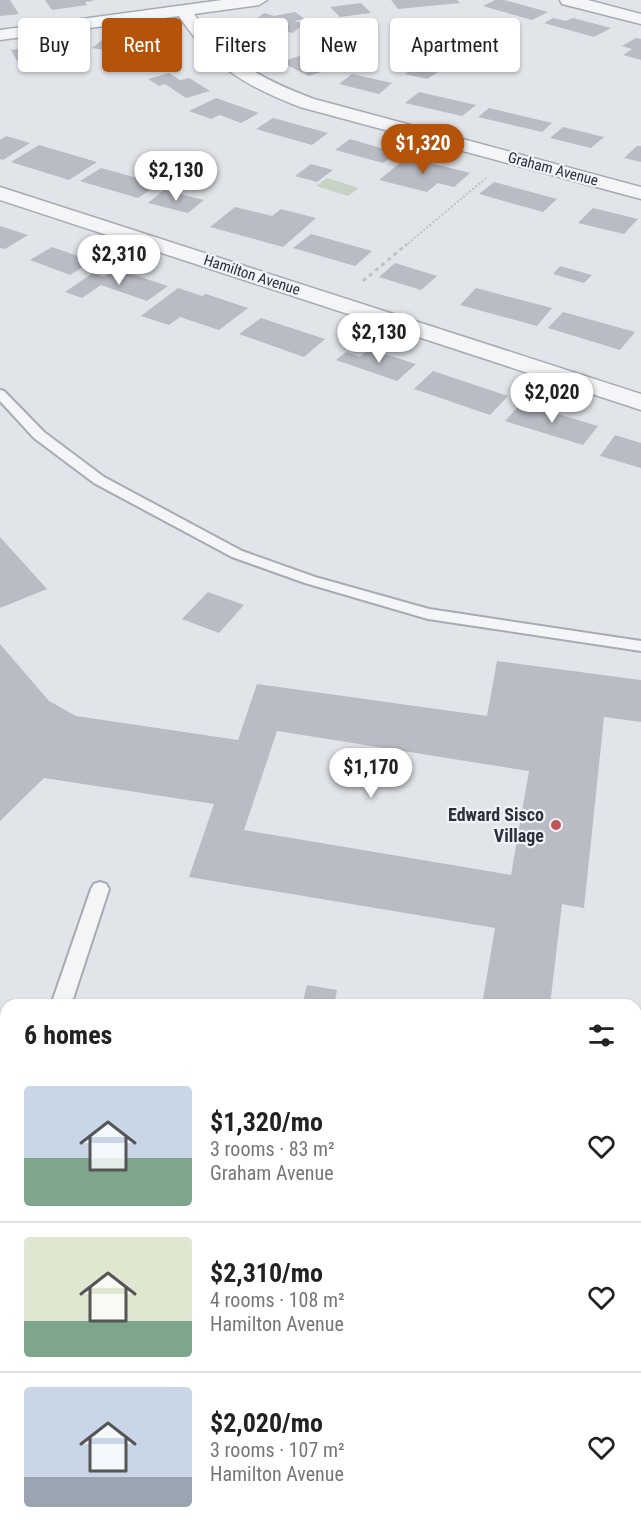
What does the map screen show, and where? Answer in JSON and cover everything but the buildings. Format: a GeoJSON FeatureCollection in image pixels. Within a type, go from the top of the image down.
{"type":"FeatureCollection","features":[{"type":"Feature","properties":{"kind":"street"},"geometry":{"type":"LineString","coordinates":[[0,35],[259,0]]}},
{"type":"Feature","properties":{"kind":"street"},"geometry":{"type":"LineString","coordinates":[[568,0],[641,19]]}},
{"type":"Feature","properties":{"kind":"street","name":"Graham Avenue"},"geometry":{"type":"LineString","coordinates":[[183,10],[213,52],[245,76],[278,93],[307,103],[641,193]]}},
{"type":"Feature","properties":{"kind":"street","name":"Hamilton Avenue"},"geometry":{"type":"LineString","coordinates":[[0,193],[641,402]]}},
{"type":"Feature","properties":{"kind":"lane"},"geometry":{"type":"LineString","coordinates":[[0,394],[39,435],[99,480],[237,554],[310,580],[428,614],[641,646]]}},
{"type":"Feature","properties":{"kind":"lane"},"geometry":{"type":"LineString","coordinates":[[64,999],[100,889]]}},
{"type":"Feature","properties":{"kind":"path"},"geometry":{"type":"LineString","coordinates":[[337,303],[511,158]]}},
{"type":"Feature","properties":{"kind":"green space"},"geometry":{"type":"Polygon","coordinates":[[[327,178],[359,188],[348,196],[316,186],[327,178]]]}},
{"type":"Feature","properties":{"kind":"place","name":"Edward Sisco Village"},"geometry":{"type":"Point","coordinates":[556,825]}}]}
